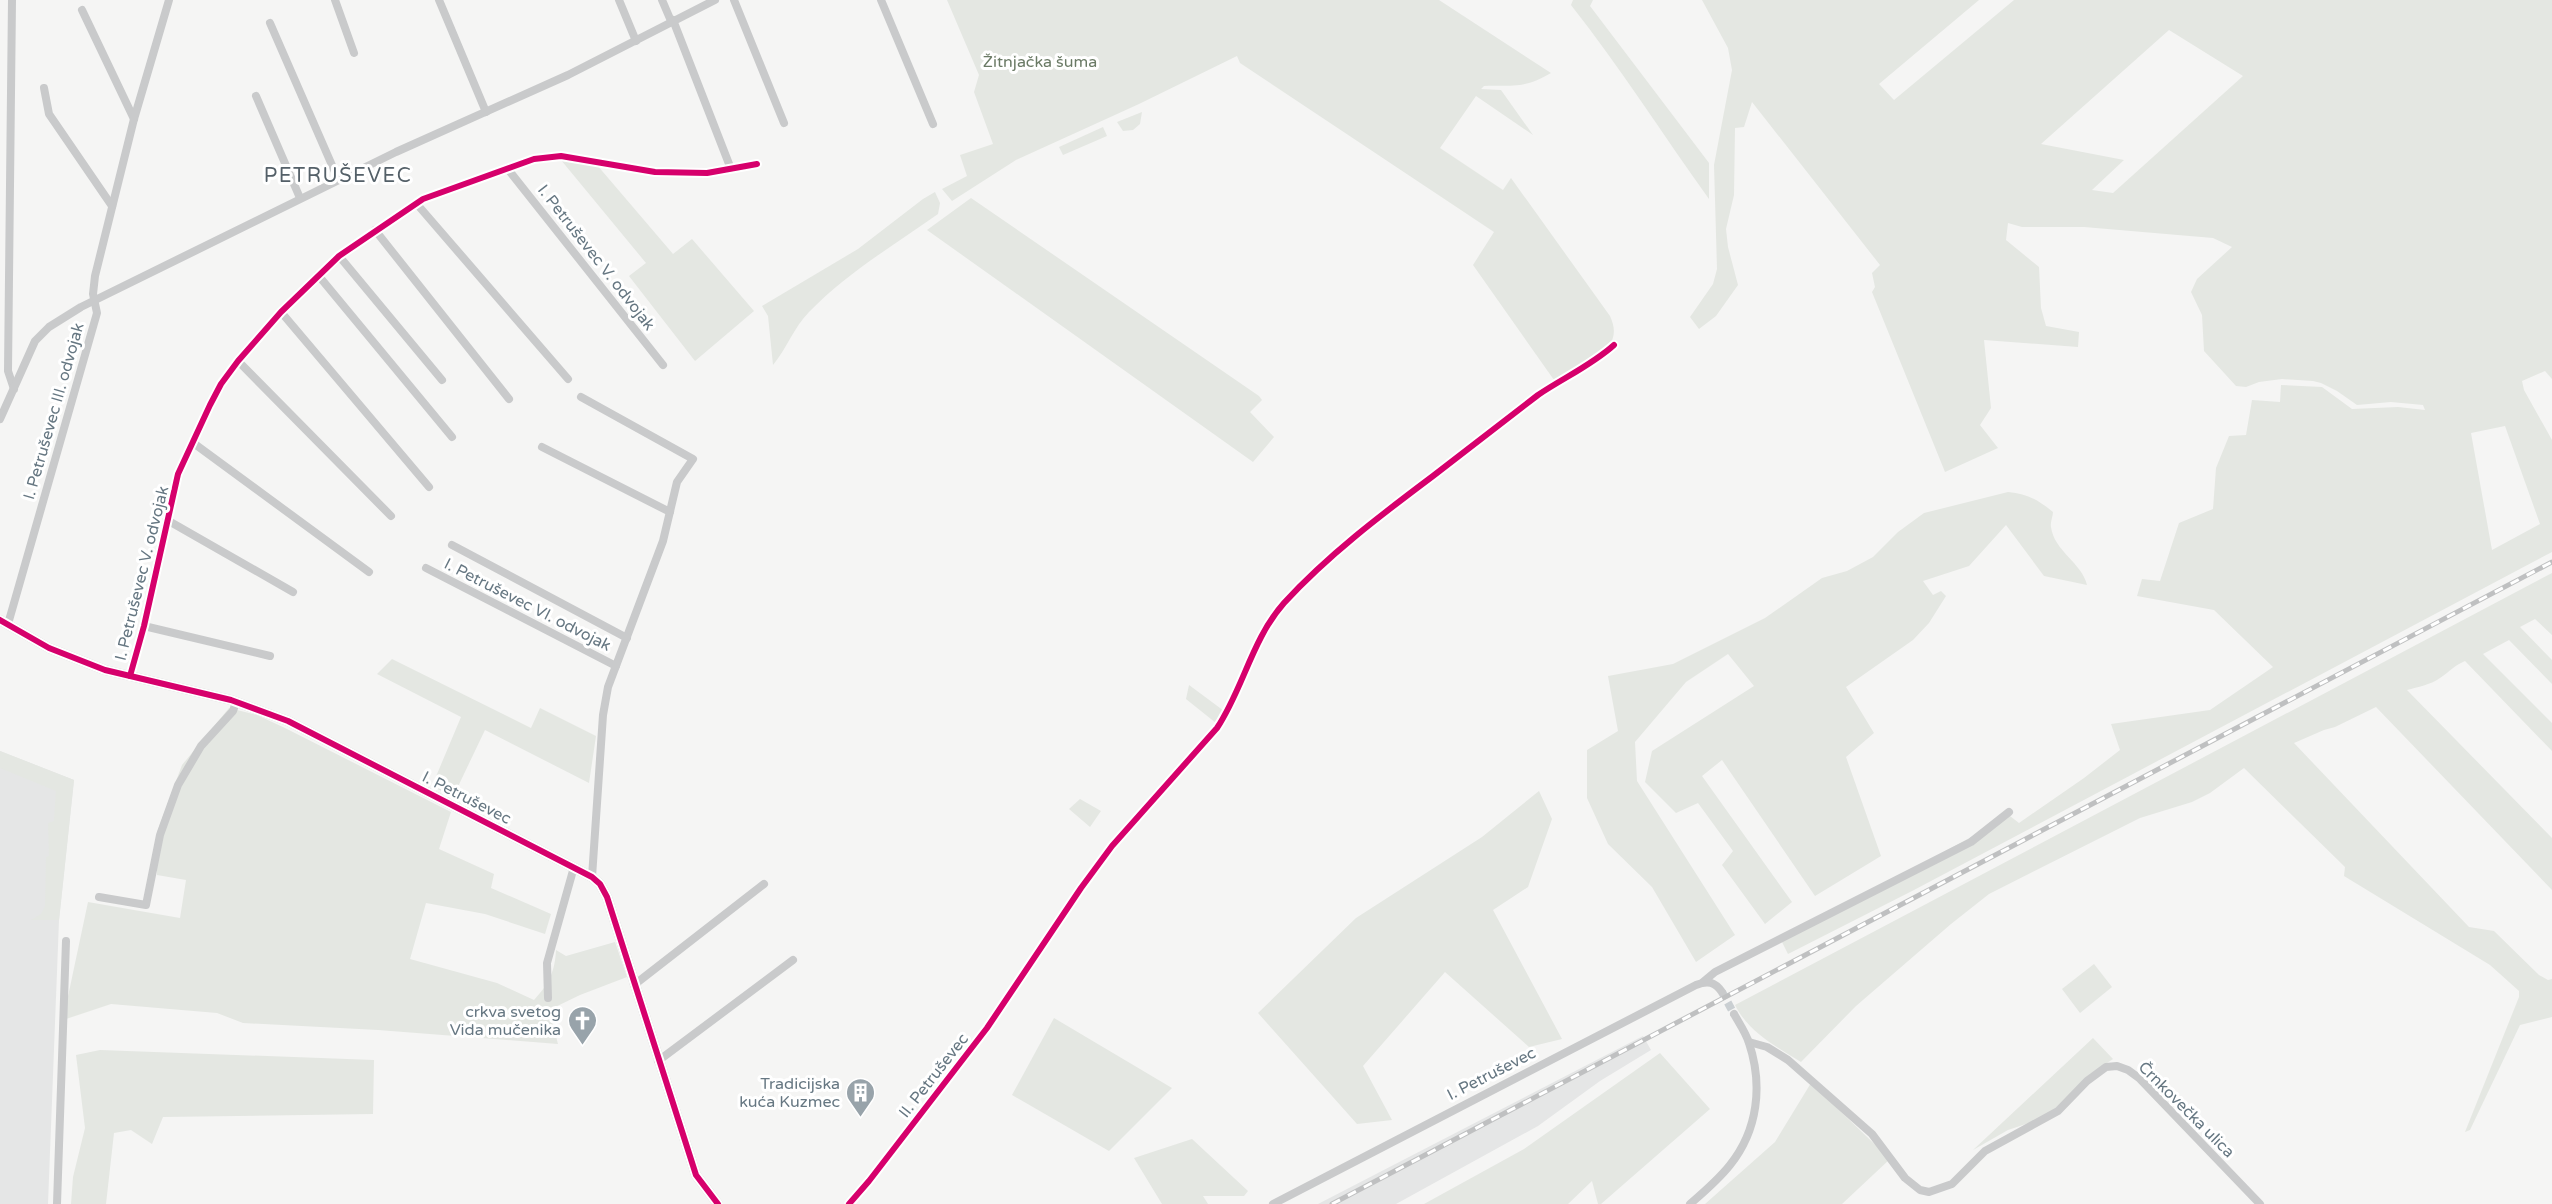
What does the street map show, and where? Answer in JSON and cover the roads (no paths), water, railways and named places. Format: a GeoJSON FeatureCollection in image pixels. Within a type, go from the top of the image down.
{"type":"FeatureCollection","features":[{"type":"Feature","properties":{"kind":"street"},"geometry":{"type":"LineString","coordinates":[[12,0],[8,371],[14,389]]}},
{"type":"Feature","properties":{"kind":"street","name":"I. Petruševec III. odvojak"},"geometry":{"type":"LineString","coordinates":[[4,622],[97,313],[93,294],[95,276],[134,119],[169,0]]}},
{"type":"Feature","properties":{"kind":"street"},"geometry":{"type":"LineString","coordinates":[[334,0],[354,53]]}},
{"type":"Feature","properties":{"kind":"street"},"geometry":{"type":"LineString","coordinates":[[439,0],[486,112]]}},
{"type":"Feature","properties":{"kind":"street"},"geometry":{"type":"LineString","coordinates":[[619,0],[636,41]]}},
{"type":"Feature","properties":{"kind":"street"},"geometry":{"type":"LineString","coordinates":[[662,0],[731,169]]}},
{"type":"Feature","properties":{"kind":"street"},"geometry":{"type":"LineString","coordinates":[[0,419],[35,341],[49,327],[81,306],[338,179],[568,75],[715,0]]}},
{"type":"Feature","properties":{"kind":"street"},"geometry":{"type":"LineString","coordinates":[[734,0],[784,123]]}},
{"type":"Feature","properties":{"kind":"street"},"geometry":{"type":"LineString","coordinates":[[881,0],[933,124]]}},
{"type":"Feature","properties":{"kind":"street"},"geometry":{"type":"LineString","coordinates":[[82,10],[134,119]]}},
{"type":"Feature","properties":{"kind":"street"},"geometry":{"type":"LineString","coordinates":[[270,23],[338,179]]}},
{"type":"Feature","properties":{"kind":"street"},"geometry":{"type":"LineString","coordinates":[[44,88],[49,114],[112,206]]}},
{"type":"Feature","properties":{"kind":"street"},"geometry":{"type":"LineString","coordinates":[[256,96],[300,198]]}},
{"type":"Feature","properties":{"kind":"street","name":"I. Petruševec V. odvojak"},"geometry":{"type":"LineString","coordinates":[[130,676],[144,626],[178,474],[192,442],[221,384],[238,361],[281,312],[339,256],[416,203],[534,159],[561,156],[655,172],[707,173],[757,164]]}},
{"type":"Feature","properties":{"kind":"street","name":"I. Petruševec V. odvojak"},"geometry":{"type":"LineString","coordinates":[[507,168],[663,365]]}},
{"type":"Feature","properties":{"kind":"street"},"geometry":{"type":"LineString","coordinates":[[416,203],[568,380]]}},
{"type":"Feature","properties":{"kind":"street"},"geometry":{"type":"LineString","coordinates":[[375,230],[509,399]]}},
{"type":"Feature","properties":{"kind":"street"},"geometry":{"type":"LineString","coordinates":[[339,256],[442,380]]}},
{"type":"Feature","properties":{"kind":"street"},"geometry":{"type":"LineString","coordinates":[[318,275],[452,436]]}},
{"type":"Feature","properties":{"kind":"street"},"geometry":{"type":"LineString","coordinates":[[281,312],[429,487]]}},
{"type":"Feature","properties":{"kind":"street","name":"II. Petruševec"},"geometry":{"type":"LineString","coordinates":[[849,1204],[987,1028],[1112,846],[1217,728],[1227,713],[1261,638],[1284,604],[1348,543],[1396,503],[1556,382],[1605,353],[1614,345]]}},
{"type":"Feature","properties":{"kind":"street"},"geometry":{"type":"LineString","coordinates":[[238,361],[391,516]]}},
{"type":"Feature","properties":{"kind":"street","name":"I. Petruševec VI. odvojak"},"geometry":{"type":"LineString","coordinates":[[581,397],[693,459],[677,482],[663,541],[608,687],[603,715],[592,877]]}},
{"type":"Feature","properties":{"kind":"street"},"geometry":{"type":"LineString","coordinates":[[192,442],[369,572]]}},
{"type":"Feature","properties":{"kind":"street"},"geometry":{"type":"LineString","coordinates":[[542,447],[670,513]]}},
{"type":"Feature","properties":{"kind":"street","name":"I. Petruševec V. odvojak"},"geometry":{"type":"LineString","coordinates":[[167,520],[294,592]]}},
{"type":"Feature","properties":{"kind":"street","name":"I. Petruševec VI. odvojak"},"geometry":{"type":"LineString","coordinates":[[452,545],[627,638]]}},
{"type":"Feature","properties":{"kind":"street","name":"I. Petruševec VI. odvojak"},"geometry":{"type":"LineString","coordinates":[[426,568],[616,666]]}},
{"type":"Feature","properties":{"kind":"street","name":"I. Petruševec"},"geometry":{"type":"LineString","coordinates":[[4,622],[49,648],[72,657],[130,676],[236,702],[288,721],[592,877],[600,884],[607,897],[696,1175],[718,1204]]}},
{"type":"Feature","properties":{"kind":"street","name":"I. Petruševec V. odvojak"},"geometry":{"type":"LineString","coordinates":[[144,626],[270,656]]}},
{"type":"Feature","properties":{"kind":"street"},"geometry":{"type":"LineString","coordinates":[[99,897],[146,905],[160,835],[178,784],[201,746],[233,711],[236,702]]}},
{"type":"Feature","properties":{"kind":"street","name":"I. Petruševec"},"geometry":{"type":"LineString","coordinates":[[1273,1204],[1703,982],[1715,972],[1971,842],[2009,812]]}},
{"type":"Feature","properties":{"kind":"street"},"geometry":{"type":"LineString","coordinates":[[548,998],[547,963],[574,867]]}},
{"type":"Feature","properties":{"kind":"street"},"geometry":{"type":"LineString","coordinates":[[634,985],[764,884]]}},
{"type":"Feature","properties":{"kind":"street"},"geometry":{"type":"LineString","coordinates":[[57,1204],[66,941]]}},
{"type":"Feature","properties":{"kind":"street"},"geometry":{"type":"LineString","coordinates":[[658,1061],[793,960]]}},
{"type":"Feature","properties":{"kind":"street"},"geometry":{"type":"LineString","coordinates":[[1703,982],[1714,983],[1722,992]]}},
{"type":"Feature","properties":{"kind":"street"},"geometry":{"type":"LineString","coordinates":[[1690,1204],[1729,1167],[1740,1151],[1753,1121],[1757,1101],[1756,1076],[1749,1042],[1734,1014]]}},
{"type":"Feature","properties":{"kind":"street","name":"Črnkovečka ulica"},"geometry":{"type":"LineString","coordinates":[[1749,1042],[1767,1047],[1788,1060],[1872,1134],[1905,1178],[1920,1190],[1929,1192],[1952,1184],[1985,1151],[2058,1111],[2097,1073],[2106,1067],[2117,1066],[2139,1078],[2260,1204]]}},
{"type":"Feature","properties":{"kind":"tunnel"},"geometry":{"type":"LineString","coordinates":[[1722,992],[1734,1014]]}},
{"type":"Feature","properties":{"kind":"railway"},"geometry":{"type":"LineString","coordinates":[[1332,1204],[2552,562]]}},
{"type":"Feature","properties":{"kind":"place","name":"crkva svetog Vida mučenika"},"geometry":{"type":"Point","coordinates":[582,1046]}},
{"type":"Feature","properties":{"kind":"place","name":"Tradicijska kuća Kuzmec"},"geometry":{"type":"Point","coordinates":[861,1118]}},
{"type":"Feature","properties":{"kind":"district","name":"PETRUŠEVEC"},"geometry":{"type":"Point","coordinates":[338,175]}},
{"type":"Feature","properties":{"kind":"park label","name":"Žitnjačka šuma"},"geometry":{"type":"Point","coordinates":[1040,61]}}]}
